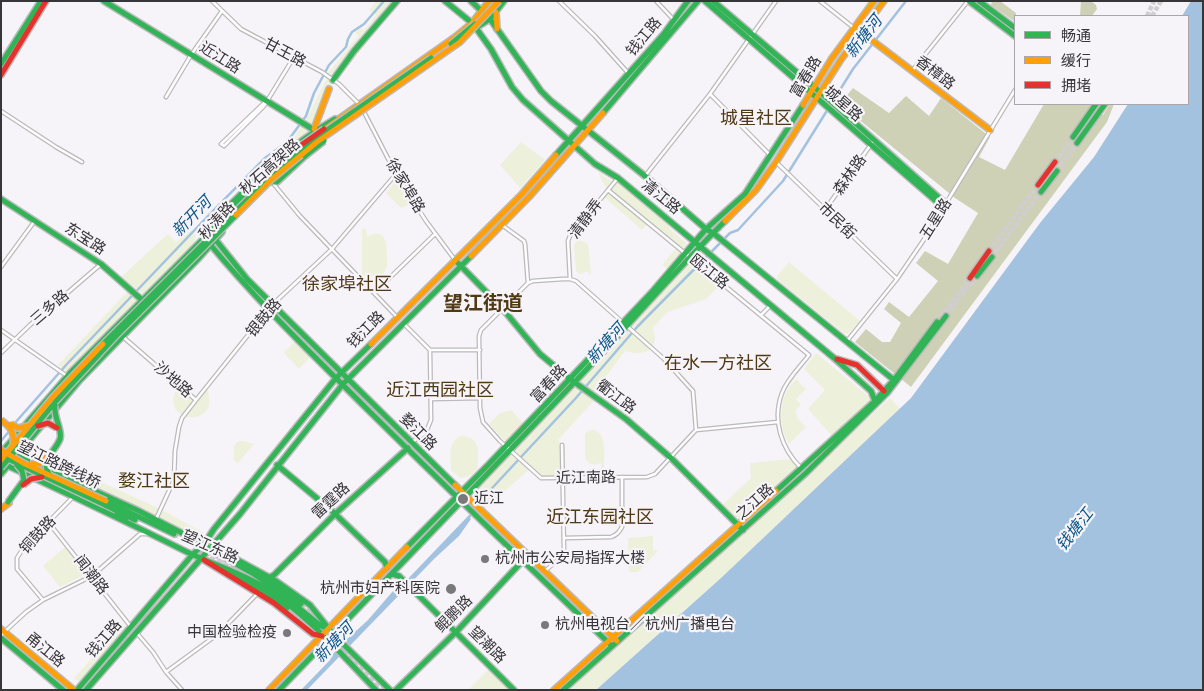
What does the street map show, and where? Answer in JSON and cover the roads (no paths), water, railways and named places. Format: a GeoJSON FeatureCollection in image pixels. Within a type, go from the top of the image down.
{"type":"FeatureCollection","features":[{"type":"Feature","properties":{"kind":"main road"},"geometry":{"type":"LineString","coordinates":[[1,64],[41,1]]}},
{"type":"Feature","properties":{"kind":"main road"},"geometry":{"type":"LineString","coordinates":[[1,75],[46,1]]}},
{"type":"Feature","properties":{"kind":"main road","name":"近江路"},"geometry":{"type":"LineString","coordinates":[[104,1],[295,118],[317,134]]}},
{"type":"Feature","properties":{"kind":"main road"},"geometry":{"type":"LineString","coordinates":[[333,80],[354,51],[397,1]]}},
{"type":"Feature","properties":{"kind":"main road","name":"清江路"},"geometry":{"type":"LineString","coordinates":[[445,1],[472,23],[491,49],[512,87],[536,112],[570,140],[574,147],[595,164],[618,178],[834,358],[871,391],[875,401]]}},
{"type":"Feature","properties":{"kind":"main road","name":"清江路"},"geometry":{"type":"LineString","coordinates":[[470,1],[490,19],[541,92],[550,101],[645,176],[706,229],[723,240],[895,381]]}},
{"type":"Feature","properties":{"kind":"main road","name":"秋涛路"},"geometry":{"type":"LineString","coordinates":[[2,450],[68,376],[141,300],[205,238],[265,173],[342,116],[361,106],[444,46],[472,23],[489,1]]}},
{"type":"Feature","properties":{"kind":"main road","name":"秋石高架路"},"geometry":{"type":"LineString","coordinates":[[1,461],[116,336],[279,174],[322,139],[472,32],[497,1]]}},
{"type":"Feature","properties":{"kind":"main road","name":"秋石高架路"},"geometry":{"type":"LineString","coordinates":[[1,468],[52,398],[130,315],[270,176],[310,142],[470,29],[497,1]]}},
{"type":"Feature","properties":{"kind":"main road","name":"秋涛路"},"geometry":{"type":"LineString","coordinates":[[1,474],[80,380],[317,134],[445,54],[490,19],[504,1]]}},
{"type":"Feature","properties":{"kind":"main road","name":"钱江路"},"geometry":{"type":"LineString","coordinates":[[86,690],[210,549],[232,520],[240,514],[342,384],[502,225],[574,147],[586,129],[688,1]]}},
{"type":"Feature","properties":{"kind":"main road","name":"钱江路"},"geometry":{"type":"LineString","coordinates":[[75,690],[157,598],[193,554],[204,544],[214,529],[336,378],[522,194],[570,140],[586,129],[680,25],[698,1]]}},
{"type":"Feature","properties":{"kind":"main road","name":"城星路"},"geometry":{"type":"LineString","coordinates":[[704,1],[825,101],[836,106],[872,142]]}},
{"type":"Feature","properties":{"kind":"main road","name":"城星路"},"geometry":{"type":"LineString","coordinates":[[713,1],[751,38]]}},
{"type":"Feature","properties":{"kind":"main road","name":"富春路"},"geometry":{"type":"LineString","coordinates":[[269,690],[325,638],[334,635],[462,502],[464,494],[687,255],[745,202],[776,162],[815,93],[832,58],[874,1]]}},
{"type":"Feature","properties":{"kind":"main road","name":"富春路"},"geometry":{"type":"LineString","coordinates":[[698,244],[706,229],[745,194],[815,93],[884,1]]}},
{"type":"Feature","properties":{"kind":"main road"},"geometry":{"type":"LineString","coordinates":[[968,1],[1014,35]]}},
{"type":"Feature","properties":{"kind":"main road"},"geometry":{"type":"LineString","coordinates":[[979,1],[1014,27]]}},
{"type":"Feature","properties":{"kind":"main road"},"geometry":{"type":"LineString","coordinates":[[496,12],[497,29]]}},
{"type":"Feature","properties":{"kind":"main road"},"geometry":{"type":"LineString","coordinates":[[858,37],[865,35],[864,28]]}},
{"type":"Feature","properties":{"kind":"main road","name":"香樟路"},"geometry":{"type":"LineString","coordinates":[[865,35],[990,130]]}},
{"type":"Feature","properties":{"kind":"main road"},"geometry":{"type":"LineString","coordinates":[[272,182],[277,182],[305,156],[429,63]]}},
{"type":"Feature","properties":{"kind":"main road"},"geometry":{"type":"LineString","coordinates":[[226,215],[252,187],[306,140],[395,80],[410,72]]}},
{"type":"Feature","properties":{"kind":"main road"},"geometry":{"type":"LineString","coordinates":[[317,134],[329,89]]}},
{"type":"Feature","properties":{"kind":"main road","name":"城星路"},"geometry":{"type":"LineString","coordinates":[[825,101],[832,111],[872,142],[945,206]]}},
{"type":"Feature","properties":{"kind":"main road"},"geometry":{"type":"LineString","coordinates":[[1073,137],[1095,105]]}},
{"type":"Feature","properties":{"kind":"main road"},"geometry":{"type":"LineString","coordinates":[[1077,143],[1103,105]]}},
{"type":"Feature","properties":{"kind":"main road"},"geometry":{"type":"LineString","coordinates":[[1038,185],[1055,162]]}},
{"type":"Feature","properties":{"kind":"main road"},"geometry":{"type":"LineString","coordinates":[[1041,192],[1056,172]]}},
{"type":"Feature","properties":{"kind":"main road"},"geometry":{"type":"LineString","coordinates":[[209,232],[213,222],[265,173]]}},
{"type":"Feature","properties":{"kind":"main road","name":"东宝路"},"geometry":{"type":"LineString","coordinates":[[1,199],[101,264],[150,308]]}},
{"type":"Feature","properties":{"kind":"main road","name":"婺江路"},"geometry":{"type":"LineString","coordinates":[[209,232],[248,279],[347,379],[456,496],[610,644]]}},
{"type":"Feature","properties":{"kind":"main road","name":"婺江路"},"geometry":{"type":"LineString","coordinates":[[205,238],[236,276],[342,384],[464,494],[617,641]]}},
{"type":"Feature","properties":{"kind":"main road"},"geometry":{"type":"LineString","coordinates":[[970,278],[989,251]]}},
{"type":"Feature","properties":{"kind":"main road"},"geometry":{"type":"LineString","coordinates":[[977,276],[992,257]]}},
{"type":"Feature","properties":{"kind":"main road","name":"衢江路"},"geometry":{"type":"LineString","coordinates":[[456,260],[502,308],[540,354],[626,419],[670,458],[744,530]]}},
{"type":"Feature","properties":{"kind":"main road","name":"之江路"},"geometry":{"type":"LineString","coordinates":[[554,690],[610,644],[617,641],[806,473],[886,392],[946,316]]}},
{"type":"Feature","properties":{"kind":"main road","name":"之江路"},"geometry":{"type":"LineString","coordinates":[[895,381],[936,322]]}},
{"type":"Feature","properties":{"kind":"main road"},"geometry":{"type":"LineString","coordinates":[[834,358],[857,365],[886,392]]}},
{"type":"Feature","properties":{"kind":"main road","name":"之江路"},"geometry":{"type":"LineString","coordinates":[[563,690],[610,644],[612,637],[886,392]]}},
{"type":"Feature","properties":{"kind":"main road"},"geometry":{"type":"LineString","coordinates":[[56,401],[54,418],[60,429],[61,436],[45,467],[48,474],[58,479]]}},
{"type":"Feature","properties":{"kind":"main road"},"geometry":{"type":"LineString","coordinates":[[1,418],[18,428],[50,423],[58,428],[59,438],[42,462],[35,465],[25,464]]}},
{"type":"Feature","properties":{"kind":"main road"},"geometry":{"type":"LineString","coordinates":[[1,418],[14,432],[11,448]]}},
{"type":"Feature","properties":{"kind":"main road","name":"雷霆路"},"geometry":{"type":"LineString","coordinates":[[273,578],[335,514],[409,446]]}},
{"type":"Feature","properties":{"kind":"main road","name":"望江东路"},"geometry":{"type":"LineString","coordinates":[[2,450],[156,519],[204,544],[218,555],[252,573],[274,588],[321,626],[328,629]]}},
{"type":"Feature","properties":{"kind":"main road","name":"望江路跨线桥"},"geometry":{"type":"LineString","coordinates":[[2,450],[13,461],[45,478],[106,504]]}},
{"type":"Feature","properties":{"kind":"main road","name":"望江路跨线桥"},"geometry":{"type":"LineString","coordinates":[[2,450],[25,464],[106,504]]}},
{"type":"Feature","properties":{"kind":"main road","name":"望江东路"},"geometry":{"type":"LineString","coordinates":[[1,461],[7,466],[74,496],[193,554],[238,573],[265,588],[317,628],[376,690]]}},
{"type":"Feature","properties":{"kind":"main road"},"geometry":{"type":"LineString","coordinates":[[1,508],[8,502],[24,480],[22,471],[13,461]]}},
{"type":"Feature","properties":{"kind":"main road"},"geometry":{"type":"LineString","coordinates":[[277,465],[335,514],[385,562],[392,564]]}},
{"type":"Feature","properties":{"kind":"main road"},"geometry":{"type":"LineString","coordinates":[[1,508],[9,503],[27,481],[37,477],[45,478]]}},
{"type":"Feature","properties":{"kind":"main road","name":"富春路"},"geometry":{"type":"LineString","coordinates":[[279,690],[325,638],[328,629],[456,496],[464,494]]}},
{"type":"Feature","properties":{"kind":"main road"},"geometry":{"type":"LineString","coordinates":[[106,504],[126,521]]}},
{"type":"Feature","properties":{"kind":"main road"},"geometry":{"type":"LineString","coordinates":[[106,504],[173,536]]}},
{"type":"Feature","properties":{"kind":"main road"},"geometry":{"type":"LineString","coordinates":[[210,549],[221,551],[273,578],[310,605],[328,629],[390,690]]}},
{"type":"Feature","properties":{"kind":"main road","name":"鲲鹏路"},"geometry":{"type":"LineString","coordinates":[[396,690],[456,632],[528,555]]}},
{"type":"Feature","properties":{"kind":"main road"},"geometry":{"type":"LineString","coordinates":[[201,557],[285,611],[313,634],[325,638]]}},
{"type":"Feature","properties":{"kind":"main road"},"geometry":{"type":"LineString","coordinates":[[385,562],[387,569]]}},
{"type":"Feature","properties":{"kind":"main road"},"geometry":{"type":"LineString","coordinates":[[226,568],[287,608]]}},
{"type":"Feature","properties":{"kind":"main road"},"geometry":{"type":"LineString","coordinates":[[398,569],[400,577]]}},
{"type":"Feature","properties":{"kind":"main road"},"geometry":{"type":"LineString","coordinates":[[252,573],[271,582],[301,604]]}},
{"type":"Feature","properties":{"kind":"main road","name":"望潮路"},"geometry":{"type":"LineString","coordinates":[[392,574],[400,577],[412,588],[514,690]]}},
{"type":"Feature","properties":{"kind":"main road","name":"甬江路"},"geometry":{"type":"LineString","coordinates":[[2,633],[63,690]]}},
{"type":"Feature","properties":{"kind":"main road","name":"甬江路"},"geometry":{"type":"LineString","coordinates":[[2,633],[75,690]]}},
{"type":"Feature","properties":{"kind":"street","name":"甘王路"},"geometry":{"type":"LineString","coordinates":[[212,1],[241,29],[322,72],[361,106]]}},
{"type":"Feature","properties":{"kind":"street"},"geometry":{"type":"LineString","coordinates":[[560,1],[629,74]]}},
{"type":"Feature","properties":{"kind":"street"},"geometry":{"type":"LineString","coordinates":[[656,1],[674,20]]}},
{"type":"Feature","properties":{"kind":"street"},"geometry":{"type":"LineString","coordinates":[[645,176],[710,94],[776,1]]}},
{"type":"Feature","properties":{"kind":"street"},"geometry":{"type":"LineString","coordinates":[[820,1],[854,28]]}},
{"type":"Feature","properties":{"kind":"street"},"geometry":{"type":"LineString","coordinates":[[912,71],[968,1]]}},
{"type":"Feature","properties":{"kind":"street"},"geometry":{"type":"LineString","coordinates":[[166,97],[191,55],[223,10]]}},
{"type":"Feature","properties":{"kind":"street"},"geometry":{"type":"LineString","coordinates":[[266,101],[221,144],[224,146],[264,106],[294,57]]}},
{"type":"Feature","properties":{"kind":"street","name":"五星路"},"geometry":{"type":"LineString","coordinates":[[847,341],[897,280],[945,206],[1014,92]]}},
{"type":"Feature","properties":{"kind":"street"},"geometry":{"type":"LineString","coordinates":[[710,94],[771,156]]}},
{"type":"Feature","properties":{"kind":"street","name":"徐家埠路"},"geometry":{"type":"LineString","coordinates":[[361,106],[396,174],[436,234],[456,260]]}},
{"type":"Feature","properties":{"kind":"street"},"geometry":{"type":"LineString","coordinates":[[1,111],[82,162]]}},
{"type":"Feature","properties":{"kind":"street","name":"森林路"},"geometry":{"type":"LineString","coordinates":[[825,210],[872,142]]}},
{"type":"Feature","properties":{"kind":"street","name":"市民街"},"geometry":{"type":"LineString","coordinates":[[776,162],[897,280]]}},
{"type":"Feature","properties":{"kind":"street"},"geometry":{"type":"LineString","coordinates":[[265,173],[300,216],[397,316]]}},
{"type":"Feature","properties":{"kind":"street","name":"银鼓路"},"geometry":{"type":"LineString","coordinates":[[196,400],[273,304],[332,249],[396,174]]}},
{"type":"Feature","properties":{"kind":"street","name":"清静弄"},"geometry":{"type":"LineString","coordinates":[[570,279],[568,241],[570,236],[618,178]]}},
{"type":"Feature","properties":{"kind":"street","name":"瓯江路"},"geometry":{"type":"LineString","coordinates":[[608,190],[809,355],[782,392],[779,403],[778,422]]}},
{"type":"Feature","properties":{"kind":"street"},"geometry":{"type":"LineString","coordinates":[[1,267],[34,222]]}},
{"type":"Feature","properties":{"kind":"street"},"geometry":{"type":"LineString","coordinates":[[502,225],[526,244],[528,283],[533,281],[570,279],[576,281],[663,358],[693,391],[696,430],[778,422],[780,438],[792,459],[801,468]]}},
{"type":"Feature","properties":{"kind":"street"},"geometry":{"type":"LineString","coordinates":[[374,293],[436,234]]}},
{"type":"Feature","properties":{"kind":"street","name":"三多路"},"geometry":{"type":"LineString","coordinates":[[1,353],[101,264]]}},
{"type":"Feature","properties":{"kind":"street","name":"近江南路"},"geometry":{"type":"LineString","coordinates":[[528,283],[481,330],[480,398],[483,422],[519,459],[541,478],[647,477],[655,474],[696,430]]}},
{"type":"Feature","properties":{"kind":"street"},"geometry":{"type":"LineString","coordinates":[[761,315],[770,306]]}},
{"type":"Feature","properties":{"kind":"street"},"geometry":{"type":"LineString","coordinates":[[403,323],[430,350],[480,350]]}},
{"type":"Feature","properties":{"kind":"street"},"geometry":{"type":"LineString","coordinates":[[1,330],[68,376]]}},
{"type":"Feature","properties":{"kind":"street","name":"沙地路"},"geometry":{"type":"LineString","coordinates":[[122,336],[196,400],[182,418],[175,451],[174,480],[156,519]]}},
{"type":"Feature","properties":{"kind":"street"},"geometry":{"type":"LineString","coordinates":[[409,446],[426,432],[430,420],[430,350]]}},
{"type":"Feature","properties":{"kind":"street"},"geometry":{"type":"LineString","coordinates":[[430,399],[480,398]]}},
{"type":"Feature","properties":{"kind":"street"},"geometry":{"type":"LineString","coordinates":[[544,572],[561,557],[564,550],[562,445]]}},
{"type":"Feature","properties":{"kind":"street"},"geometry":{"type":"LineString","coordinates":[[564,538],[610,537],[619,532],[622,527],[622,478]]}},
{"type":"Feature","properties":{"kind":"street","name":"铜鼓路"},"geometry":{"type":"LineString","coordinates":[[43,600],[17,568],[17,558],[24,547],[74,496]]}},
{"type":"Feature","properties":{"kind":"street","name":"闻潮路"},"geometry":{"type":"LineString","coordinates":[[49,523],[131,627]]}},
{"type":"Feature","properties":{"kind":"street"},"geometry":{"type":"LineString","coordinates":[[139,527],[140,534]]}},
{"type":"Feature","properties":{"kind":"street"},"geometry":{"type":"LineString","coordinates":[[2,633],[43,600],[92,576],[140,534],[152,534]]}},
{"type":"Feature","properties":{"kind":"street"},"geometry":{"type":"LineString","coordinates":[[166,672],[218,634],[257,593]]}},
{"type":"Feature","properties":{"kind":"street"},"geometry":{"type":"LineString","coordinates":[[136,632],[182,690]]}},
{"type":"Feature","properties":{"kind":"water","name":"钱塘江"},"geometry":{"type":"Polygon","coordinates":[[[1191,1],[1203,1],[1203,690],[596,690],[721,578],[911,398],[1040,223],[1094,157],[1127,105],[1189,105],[1189,15],[1183,15],[1191,1]]]}},
{"type":"Feature","properties":{"kind":"water"},"geometry":{"type":"Polygon","coordinates":[[[468,516],[471,519],[459,536],[435,558],[307,690],[301,690],[393,591],[403,584],[468,516]]]}},
{"type":"Feature","properties":{"kind":"waterway","name":"新开河"},"geometry":{"type":"LineString","coordinates":[[14,424],[67,364],[207,217],[265,158],[287,142],[306,116],[314,93],[329,65],[346,47],[352,32],[364,24],[384,1]]}},
{"type":"Feature","properties":{"kind":"waterway","name":"新塘河"},"geometry":{"type":"LineString","coordinates":[[467,520],[481,500],[575,399],[638,326],[730,233],[738,230],[783,181],[853,69],[906,1]]}},
{"type":"Feature","properties":{"kind":"waterway","name":"新开河"},"geometry":{"type":"LineString","coordinates":[[1,441],[11,429]]}},
{"type":"Feature","properties":{"kind":"tunnel"},"geometry":{"type":"LineString","coordinates":[[1147,15],[1154,1]]}},
{"type":"Feature","properties":{"kind":"tunnel"},"geometry":{"type":"LineString","coordinates":[[1153,15],[1161,1]]}},
{"type":"Feature","properties":{"kind":"tunnel"},"geometry":{"type":"LineString","coordinates":[[1055,162],[1073,137]]}},
{"type":"Feature","properties":{"kind":"tunnel"},"geometry":{"type":"LineString","coordinates":[[1057,171],[1077,143]]}},
{"type":"Feature","properties":{"kind":"tunnel"},"geometry":{"type":"LineString","coordinates":[[989,251],[1038,185]]}},
{"type":"Feature","properties":{"kind":"tunnel"},"geometry":{"type":"LineString","coordinates":[[992,257],[1041,192]]}},
{"type":"Feature","properties":{"kind":"tunnel"},"geometry":{"type":"LineString","coordinates":[[946,316],[977,276]]}},
{"type":"Feature","properties":{"kind":"tunnel"},"geometry":{"type":"LineString","coordinates":[[937,322],[970,278]]}},
{"type":"Feature","properties":{"kind":"tunnel"},"geometry":{"type":"LineString","coordinates":[[174,534],[229,563]]}},
{"type":"Feature","properties":{"kind":"tunnel"},"geometry":{"type":"LineString","coordinates":[[197,550],[238,571]]}},
{"type":"Feature","properties":{"kind":"tunnel"},"geometry":{"type":"LineString","coordinates":[[301,604],[323,622]]}},
{"type":"Feature","properties":{"kind":"tunnel"},"geometry":{"type":"LineString","coordinates":[[287,608],[328,644]]}},
{"type":"Feature","properties":{"kind":"tunnel"},"geometry":{"type":"LineString","coordinates":[[323,629],[384,690]]}},
{"type":"Feature","properties":{"kind":"tunnel"},"geometry":{"type":"LineString","coordinates":[[333,631],[348,647]]}},
{"type":"Feature","properties":{"kind":"place","name":"近江"},"geometry":{"type":"Point","coordinates":[463,499]}},
{"type":"Feature","properties":{"kind":"place","name":"杭州市公安局指挥大楼"},"geometry":{"type":"Point","coordinates":[485,559]}},
{"type":"Feature","properties":{"kind":"place","name":"杭州市妇产科医院"},"geometry":{"type":"Point","coordinates":[451,589]}},
{"type":"Feature","properties":{"kind":"place","name":"杭州电视台／杭州广播电台"},"geometry":{"type":"Point","coordinates":[545,625]}},
{"type":"Feature","properties":{"kind":"place","name":"中国检验检疫"},"geometry":{"type":"Point","coordinates":[287,633]}},
{"type":"Feature","properties":{"kind":"district","name":"城星社区"},"geometry":{"type":"Point","coordinates":[756,119]}},
{"type":"Feature","properties":{"kind":"district","name":"徐家埠社区"},"geometry":{"type":"Point","coordinates":[347,285]}},
{"type":"Feature","properties":{"kind":"district","name":"望江街道"},"geometry":{"type":"Point","coordinates":[483,304]}},
{"type":"Feature","properties":{"kind":"district","name":"在水一方社区"},"geometry":{"type":"Point","coordinates":[718,364]}},
{"type":"Feature","properties":{"kind":"district","name":"近江西园社区"},"geometry":{"type":"Point","coordinates":[440,391]}},
{"type":"Feature","properties":{"kind":"district","name":"婺江社区"},"geometry":{"type":"Point","coordinates":[154,482]}},
{"type":"Feature","properties":{"kind":"district","name":"近江东园社区"},"geometry":{"type":"Point","coordinates":[600,518]}}]}
